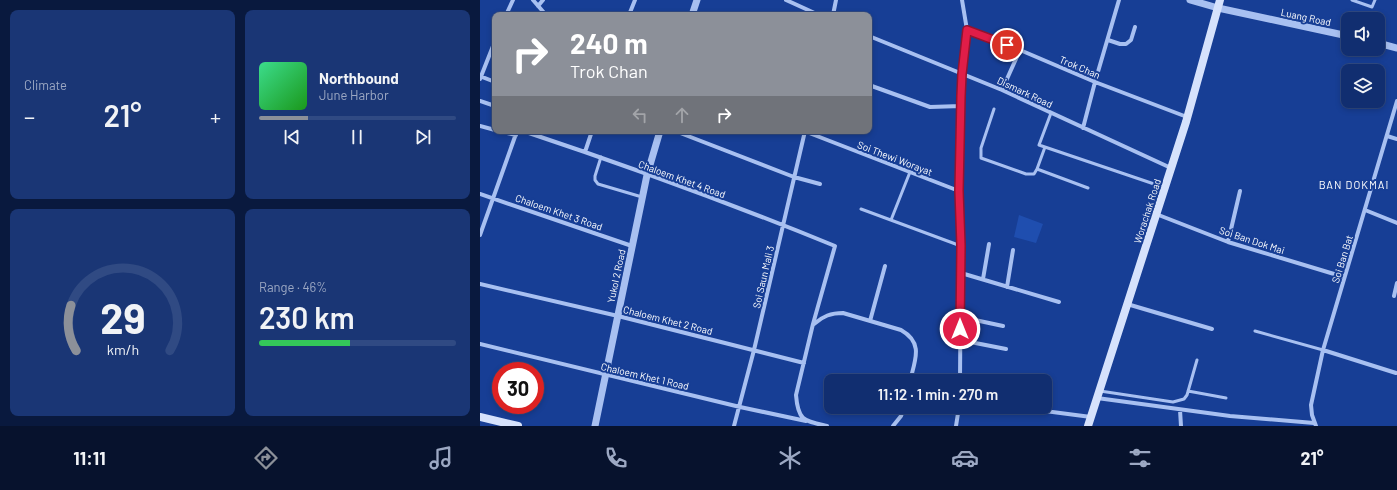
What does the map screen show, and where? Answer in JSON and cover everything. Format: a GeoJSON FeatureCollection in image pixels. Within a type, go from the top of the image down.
{"type":"FeatureCollection","features":[{"type":"Feature","properties":{"kind":"main road","name":"Worachak Road"},"geometry":{"type":"LineString","coordinates":[[1088,426],[1165,188],[1219,4]]}},
{"type":"Feature","properties":{"kind":"main road"},"geometry":{"type":"LineString","coordinates":[[480,417],[495,424],[518,426]]}},
{"type":"Feature","properties":{"kind":"street"},"geometry":{"type":"LineString","coordinates":[[507,12],[512,0]]}},
{"type":"Feature","properties":{"kind":"street"},"geometry":{"type":"LineString","coordinates":[[533,0],[543,12]]}},
{"type":"Feature","properties":{"kind":"street"},"geometry":{"type":"LineString","coordinates":[[538,6],[543,0]]}},
{"type":"Feature","properties":{"kind":"street"},"geometry":{"type":"LineString","coordinates":[[630,12],[635,0]]}},
{"type":"Feature","properties":{"kind":"street"},"geometry":{"type":"LineString","coordinates":[[693,12],[696,0]]}},
{"type":"Feature","properties":{"kind":"street"},"geometry":{"type":"LineString","coordinates":[[786,0],[812,12]]}},
{"type":"Feature","properties":{"kind":"street"},"geometry":{"type":"LineString","coordinates":[[834,12],[836,0]]}},
{"type":"Feature","properties":{"kind":"street"},"geometry":{"type":"LineString","coordinates":[[960,374],[961,246],[959,191],[962,74],[967,30],[962,0]]}},
{"type":"Feature","properties":{"kind":"street"},"geometry":{"type":"LineString","coordinates":[[1084,128],[1095,82],[1119,0]]}},
{"type":"Feature","properties":{"kind":"street","name":"Luang Road"},"geometry":{"type":"LineString","coordinates":[[1190,0],[1219,4],[1341,34]]}},
{"type":"Feature","properties":{"kind":"street"},"geometry":{"type":"LineString","coordinates":[[1108,40],[1120,44],[1126,44],[1131,40],[1135,27]]}},
{"type":"Feature","properties":{"kind":"street","name":"Trok Chan"},"geometry":{"type":"LineString","coordinates":[[967,30],[1020,50],[1095,82],[1187,117]]}},
{"type":"Feature","properties":{"kind":"street","name":"Dismark Road"},"geometry":{"type":"LineString","coordinates":[[872,37],[1002,90],[1171,168]]}},
{"type":"Feature","properties":{"kind":"street"},"geometry":{"type":"LineString","coordinates":[[1385,45],[1397,48]]}},
{"type":"Feature","properties":{"kind":"street"},"geometry":{"type":"LineString","coordinates":[[492,48],[480,77],[492,81]]}},
{"type":"Feature","properties":{"kind":"street"},"geometry":{"type":"LineString","coordinates":[[1002,90],[1020,50]]}},
{"type":"Feature","properties":{"kind":"street"},"geometry":{"type":"LineString","coordinates":[[872,86],[930,106],[961,106]]}},
{"type":"Feature","properties":{"kind":"street"},"geometry":{"type":"LineString","coordinates":[[480,101],[492,105]]}},
{"type":"Feature","properties":{"kind":"street","name":"Soi Ban Bat"},"geometry":{"type":"LineString","coordinates":[[1098,395],[1180,410],[1315,425],[1311,405],[1323,350],[1397,101]]}},
{"type":"Feature","properties":{"kind":"street"},"geometry":{"type":"LineString","coordinates":[[480,126],[492,129]]}},
{"type":"Feature","properties":{"kind":"street"},"geometry":{"type":"LineString","coordinates":[[480,235],[516,134]]}},
{"type":"Feature","properties":{"kind":"street","name":"Chaloem Khet 4 Road"},"geometry":{"type":"LineString","coordinates":[[532,134],[601,157],[835,246],[813,324]]}},
{"type":"Feature","properties":{"kind":"street"},"geometry":{"type":"LineString","coordinates":[[585,152],[591,134]]}},
{"type":"Feature","properties":{"kind":"street","name":"Yukol 2 Road"},"geometry":{"type":"LineString","coordinates":[[595,426],[647,175],[659,134]]}},
{"type":"Feature","properties":{"kind":"street"},"geometry":{"type":"LineString","coordinates":[[683,134],[794,177],[820,184]]}},
{"type":"Feature","properties":{"kind":"street","name":"Soi Saun Mali 3"},"geometry":{"type":"LineString","coordinates":[[734,426],[754,350],[804,134]]}},
{"type":"Feature","properties":{"kind":"street","name":"Soi Thewi Worayat"},"geometry":{"type":"LineString","coordinates":[[813,134],[959,191]]}},
{"type":"Feature","properties":{"kind":"street"},"geometry":{"type":"LineString","coordinates":[[1387,136],[1397,139]]}},
{"type":"Feature","properties":{"kind":"street"},"geometry":{"type":"LineString","coordinates":[[1228,242],[1240,191]]}},
{"type":"Feature","properties":{"kind":"street","name":"Chaloem Khet 3 Road"},"geometry":{"type":"LineString","coordinates":[[480,194],[633,246]]}},
{"type":"Feature","properties":{"kind":"street"},"geometry":{"type":"LineString","coordinates":[[1365,210],[1397,223]]}},
{"type":"Feature","properties":{"kind":"street","name":"Soi Ban Dok Mai"},"geometry":{"type":"LineString","coordinates":[[1156,214],[1228,242],[1344,277]]}},
{"type":"Feature","properties":{"kind":"street"},"geometry":{"type":"LineString","coordinates":[[983,279],[988,244]]}},
{"type":"Feature","properties":{"kind":"street"},"geometry":{"type":"LineString","coordinates":[[1007,286],[1013,250]]}},
{"type":"Feature","properties":{"kind":"street"},"geometry":{"type":"LineString","coordinates":[[870,321],[885,266]]}},
{"type":"Feature","properties":{"kind":"street"},"geometry":{"type":"LineString","coordinates":[[961,273],[1059,302]]}},
{"type":"Feature","properties":{"kind":"street"},"geometry":{"type":"LineString","coordinates":[[1394,296],[1397,283]]}},
{"type":"Feature","properties":{"kind":"street","name":"Chaloem Khet 2 Road"},"geometry":{"type":"LineString","coordinates":[[480,284],[618,316],[804,364]]}},
{"type":"Feature","properties":{"kind":"street"},"geometry":{"type":"LineString","coordinates":[[1127,304],[1212,329]]}},
{"type":"Feature","properties":{"kind":"street"},"geometry":{"type":"LineString","coordinates":[[806,421],[800,414],[797,406],[796,395],[813,324],[827,315],[843,313],[901,330],[913,339],[916,347],[916,358],[912,374]]}},
{"type":"Feature","properties":{"kind":"street"},"geometry":{"type":"LineString","coordinates":[[961,317],[1003,326]]}},
{"type":"Feature","properties":{"kind":"street"},"geometry":{"type":"LineString","coordinates":[[960,340],[1006,349]]}},
{"type":"Feature","properties":{"kind":"street","name":"Chaloem Khet 1 Road"},"geometry":{"type":"LineString","coordinates":[[480,344],[740,407],[827,426]]}},
{"type":"Feature","properties":{"kind":"street"},"geometry":{"type":"LineString","coordinates":[[1323,350],[1396,373]]}},
{"type":"Feature","properties":{"kind":"street"},"geometry":{"type":"LineString","coordinates":[[1180,410],[1181,426]]}},
{"type":"Feature","properties":{"kind":"street"},"geometry":{"type":"LineString","coordinates":[[1052,412],[1091,417]]}},
{"type":"Feature","properties":{"kind":"street"},"geometry":{"type":"LineString","coordinates":[[893,426],[902,414]]}},
{"type":"Feature","properties":{"kind":"street"},"geometry":{"type":"LineString","coordinates":[[956,426],[958,414]]}},
{"type":"Feature","properties":{"kind":"lane"},"geometry":{"type":"LineString","coordinates":[[1352,0],[1372,7],[1375,0]]}},
{"type":"Feature","properties":{"kind":"lane"},"geometry":{"type":"LineString","coordinates":[[994,109],[981,148],[981,158],[1026,174],[1034,174],[1045,147]]}},
{"type":"Feature","properties":{"kind":"lane"},"geometry":{"type":"LineString","coordinates":[[1051,113],[1039,145],[1165,188]]}},
{"type":"Feature","properties":{"kind":"lane"},"geometry":{"type":"LineString","coordinates":[[601,157],[595,176],[595,180],[598,184],[643,198]]}},
{"type":"Feature","properties":{"kind":"lane"},"geometry":{"type":"LineString","coordinates":[[1037,169],[1088,188]]}},
{"type":"Feature","properties":{"kind":"lane"},"geometry":{"type":"LineString","coordinates":[[892,220],[910,172]]}},
{"type":"Feature","properties":{"kind":"lane"},"geometry":{"type":"LineString","coordinates":[[861,209],[961,246]]}},
{"type":"Feature","properties":{"kind":"lane"},"geometry":{"type":"LineString","coordinates":[[1255,330],[1323,350]]}},
{"type":"Feature","properties":{"kind":"lane"},"geometry":{"type":"LineString","coordinates":[[1098,395],[1173,402],[1184,399],[1188,391],[1197,360]]}},
{"type":"Feature","properties":{"kind":"lane"},"geometry":{"type":"LineString","coordinates":[[1188,391],[1226,398]]}},
{"type":"Feature","properties":{"kind":"shaded area"},"geometry":{"type":"Polygon","coordinates":[[[1019,215],[1043,224],[1036,243],[1014,237],[1019,215]]]}},
{"type":"Feature","properties":{"kind":"district","name":"BAN DOKMAI"},"geometry":{"type":"Point","coordinates":[1354,185]}},
{"type":"Feature","properties":{"kind":"route"},"geometry":{"type":"LineString","coordinates":[[960,329],[961,246],[959,191],[961,96],[967,30],[1007,45]]}}]}
